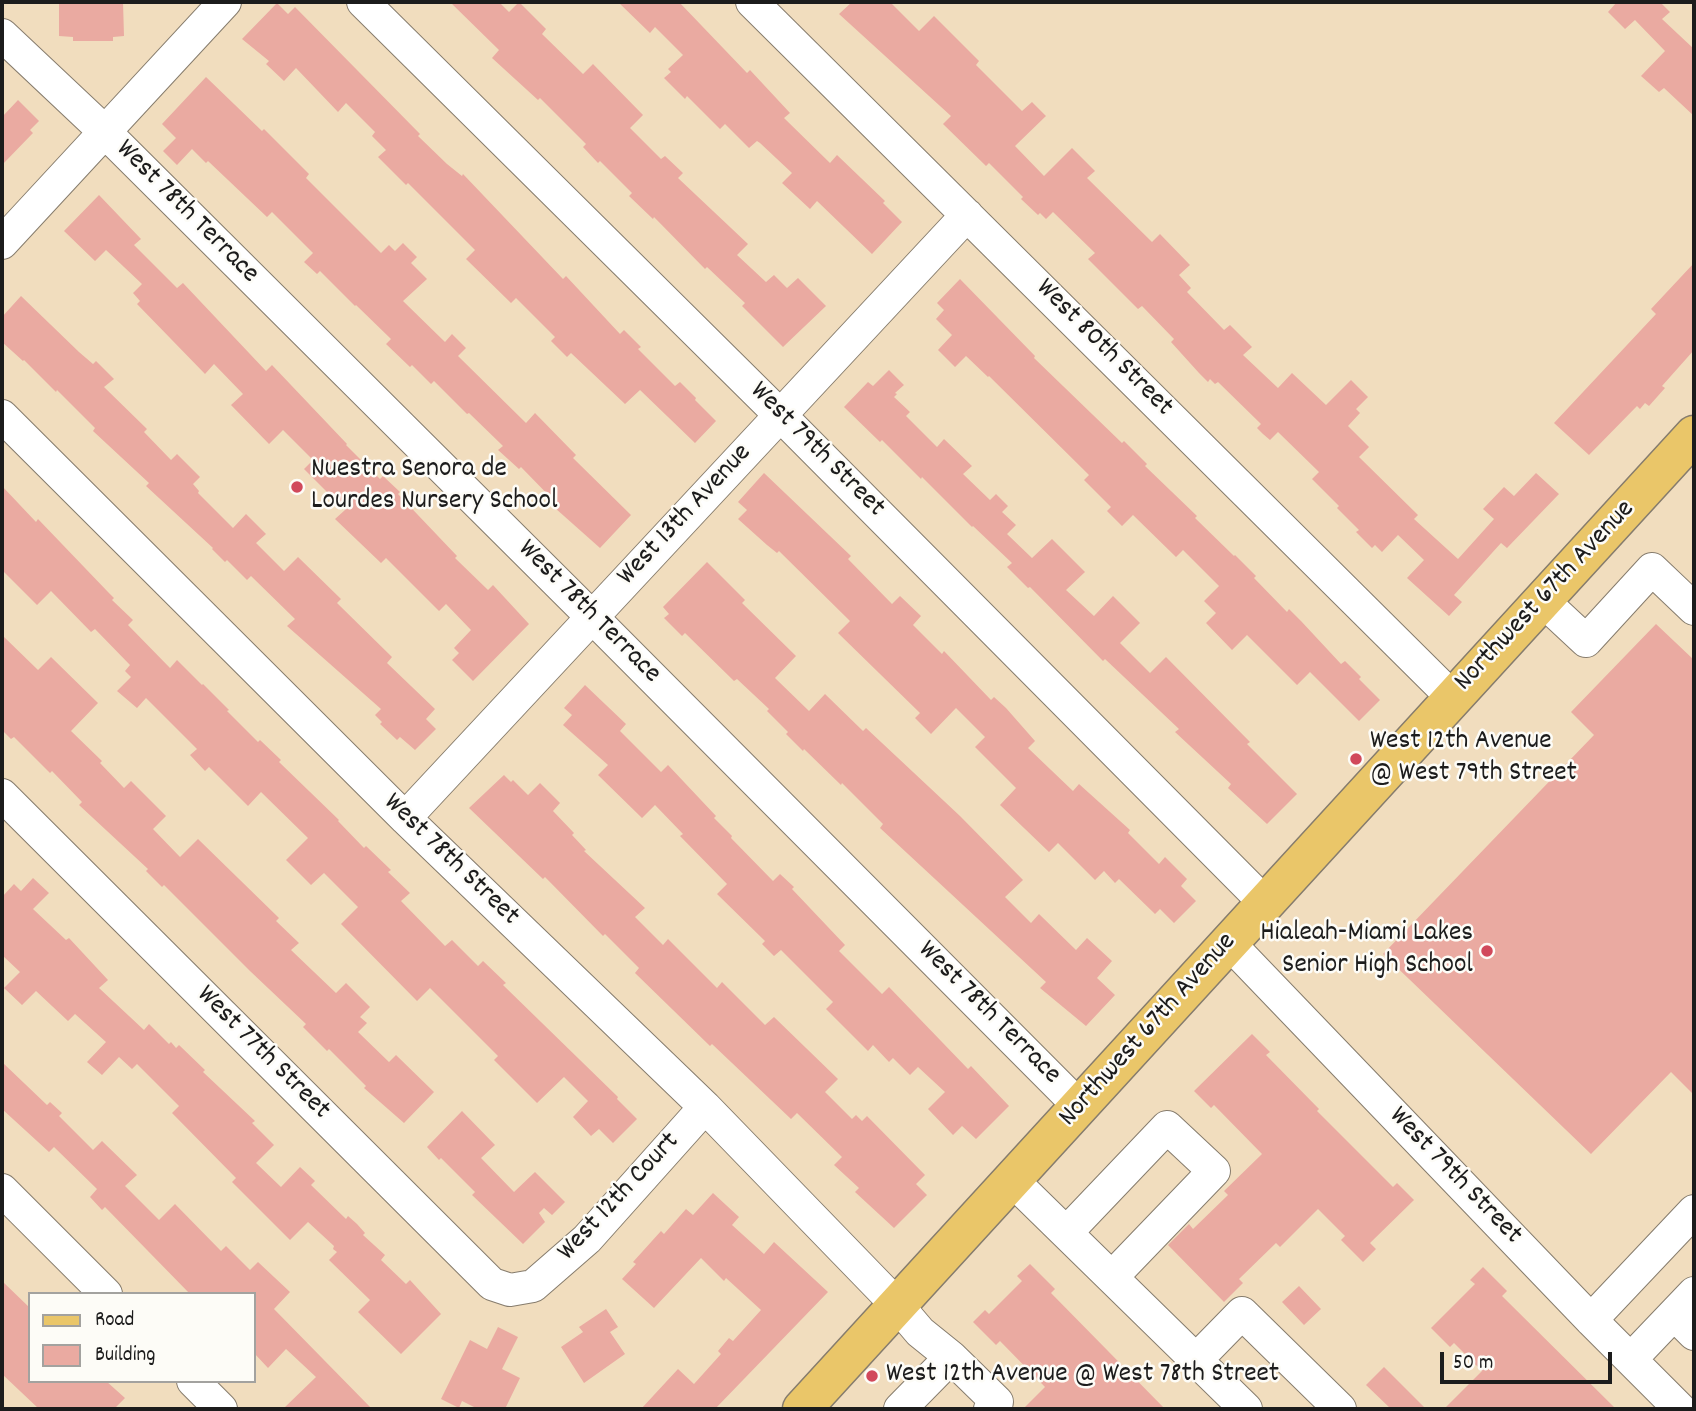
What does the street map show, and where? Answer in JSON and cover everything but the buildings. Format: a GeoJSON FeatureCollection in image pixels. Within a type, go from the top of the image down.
{"type":"FeatureCollection","features":[{"type":"Feature","properties":{"kind":"main road","name":"Northwest 67th Avenue"},"geometry":{"type":"LineString","coordinates":[[802,1409],[1694,435]]}},
{"type":"Feature","properties":{"kind":"street"},"geometry":{"type":"LineString","coordinates":[[2,243],[225,2]]}},
{"type":"Feature","properties":{"kind":"street","name":"West 79th Street"},"geometry":{"type":"LineString","coordinates":[[363,2],[780,415],[1265,903]]}},
{"type":"Feature","properties":{"kind":"street","name":"West 80th Street"},"geometry":{"type":"LineString","coordinates":[[752,2],[1453,698]]}},
{"type":"Feature","properties":{"kind":"street","name":"West 78th Terrace"},"geometry":{"type":"LineString","coordinates":[[2,35],[104,131],[593,617],[1079,1106]]}},
{"type":"Feature","properties":{"kind":"street","name":"West 13th Avenue"},"geometry":{"type":"LineString","coordinates":[[405,818],[967,215]]}},
{"type":"Feature","properties":{"kind":"street","name":"West 78th Street"},"geometry":{"type":"LineString","coordinates":[[2,416],[405,818],[705,1107],[920,1332],[951,1357],[997,1402],[990,1409]]}},
{"type":"Feature","properties":{"kind":"street"},"geometry":{"type":"LineString","coordinates":[[1542,600],[1586,641],[1652,569],[1694,609]]}},
{"type":"Feature","properties":{"kind":"street","name":"West 77th Street"},"geometry":{"type":"LineString","coordinates":[[2,795],[492,1284],[510,1290],[533,1286]]}},
{"type":"Feature","properties":{"kind":"street","name":"West 79th Street"},"geometry":{"type":"LineString","coordinates":[[1229,943],[1680,1409]]}},
{"type":"Feature","properties":{"kind":"street","name":"West 12th Court"},"geometry":{"type":"LineString","coordinates":[[533,1286],[587,1239],[705,1107]]}},
{"type":"Feature","properties":{"kind":"street"},"geometry":{"type":"LineString","coordinates":[[1066,1233],[1167,1127],[1214,1171],[1112,1277]]}},
{"type":"Feature","properties":{"kind":"street"},"geometry":{"type":"LineString","coordinates":[[1012,1180],[1246,1409]]}},
{"type":"Feature","properties":{"kind":"street"},"geometry":{"type":"LineString","coordinates":[[2,1190],[104,1292]]}},
{"type":"Feature","properties":{"kind":"street"},"geometry":{"type":"LineString","coordinates":[[1591,1320],[1694,1211]]}},
{"type":"Feature","properties":{"kind":"street"},"geometry":{"type":"LineString","coordinates":[[1196,1360],[1242,1313],[1340,1409]]}},
{"type":"Feature","properties":{"kind":"street"},"geometry":{"type":"LineString","coordinates":[[1631,1359],[1687,1314]]}},
{"type":"Feature","properties":{"kind":"street"},"geometry":{"type":"LineString","coordinates":[[900,1409],[951,1357]]}},
{"type":"Feature","properties":{"kind":"street"},"geometry":{"type":"LineString","coordinates":[[195,1383],[221,1409]]}},
{"type":"Feature","properties":{"kind":"place","name":"Nuestra Senora de Lourdes Nursery School"},"geometry":{"type":"Point","coordinates":[297,487]}},
{"type":"Feature","properties":{"kind":"place","name":"West 12th Avenue @ West 79th Street"},"geometry":{"type":"Point","coordinates":[1356,759]}},
{"type":"Feature","properties":{"kind":"place","name":"Hialeah-Miami Lakes Senior High School"},"geometry":{"type":"Point","coordinates":[1487,951]}},
{"type":"Feature","properties":{"kind":"place","name":"West 12th Avenue @ West 78th Street"},"geometry":{"type":"Point","coordinates":[872,1376]}}]}
